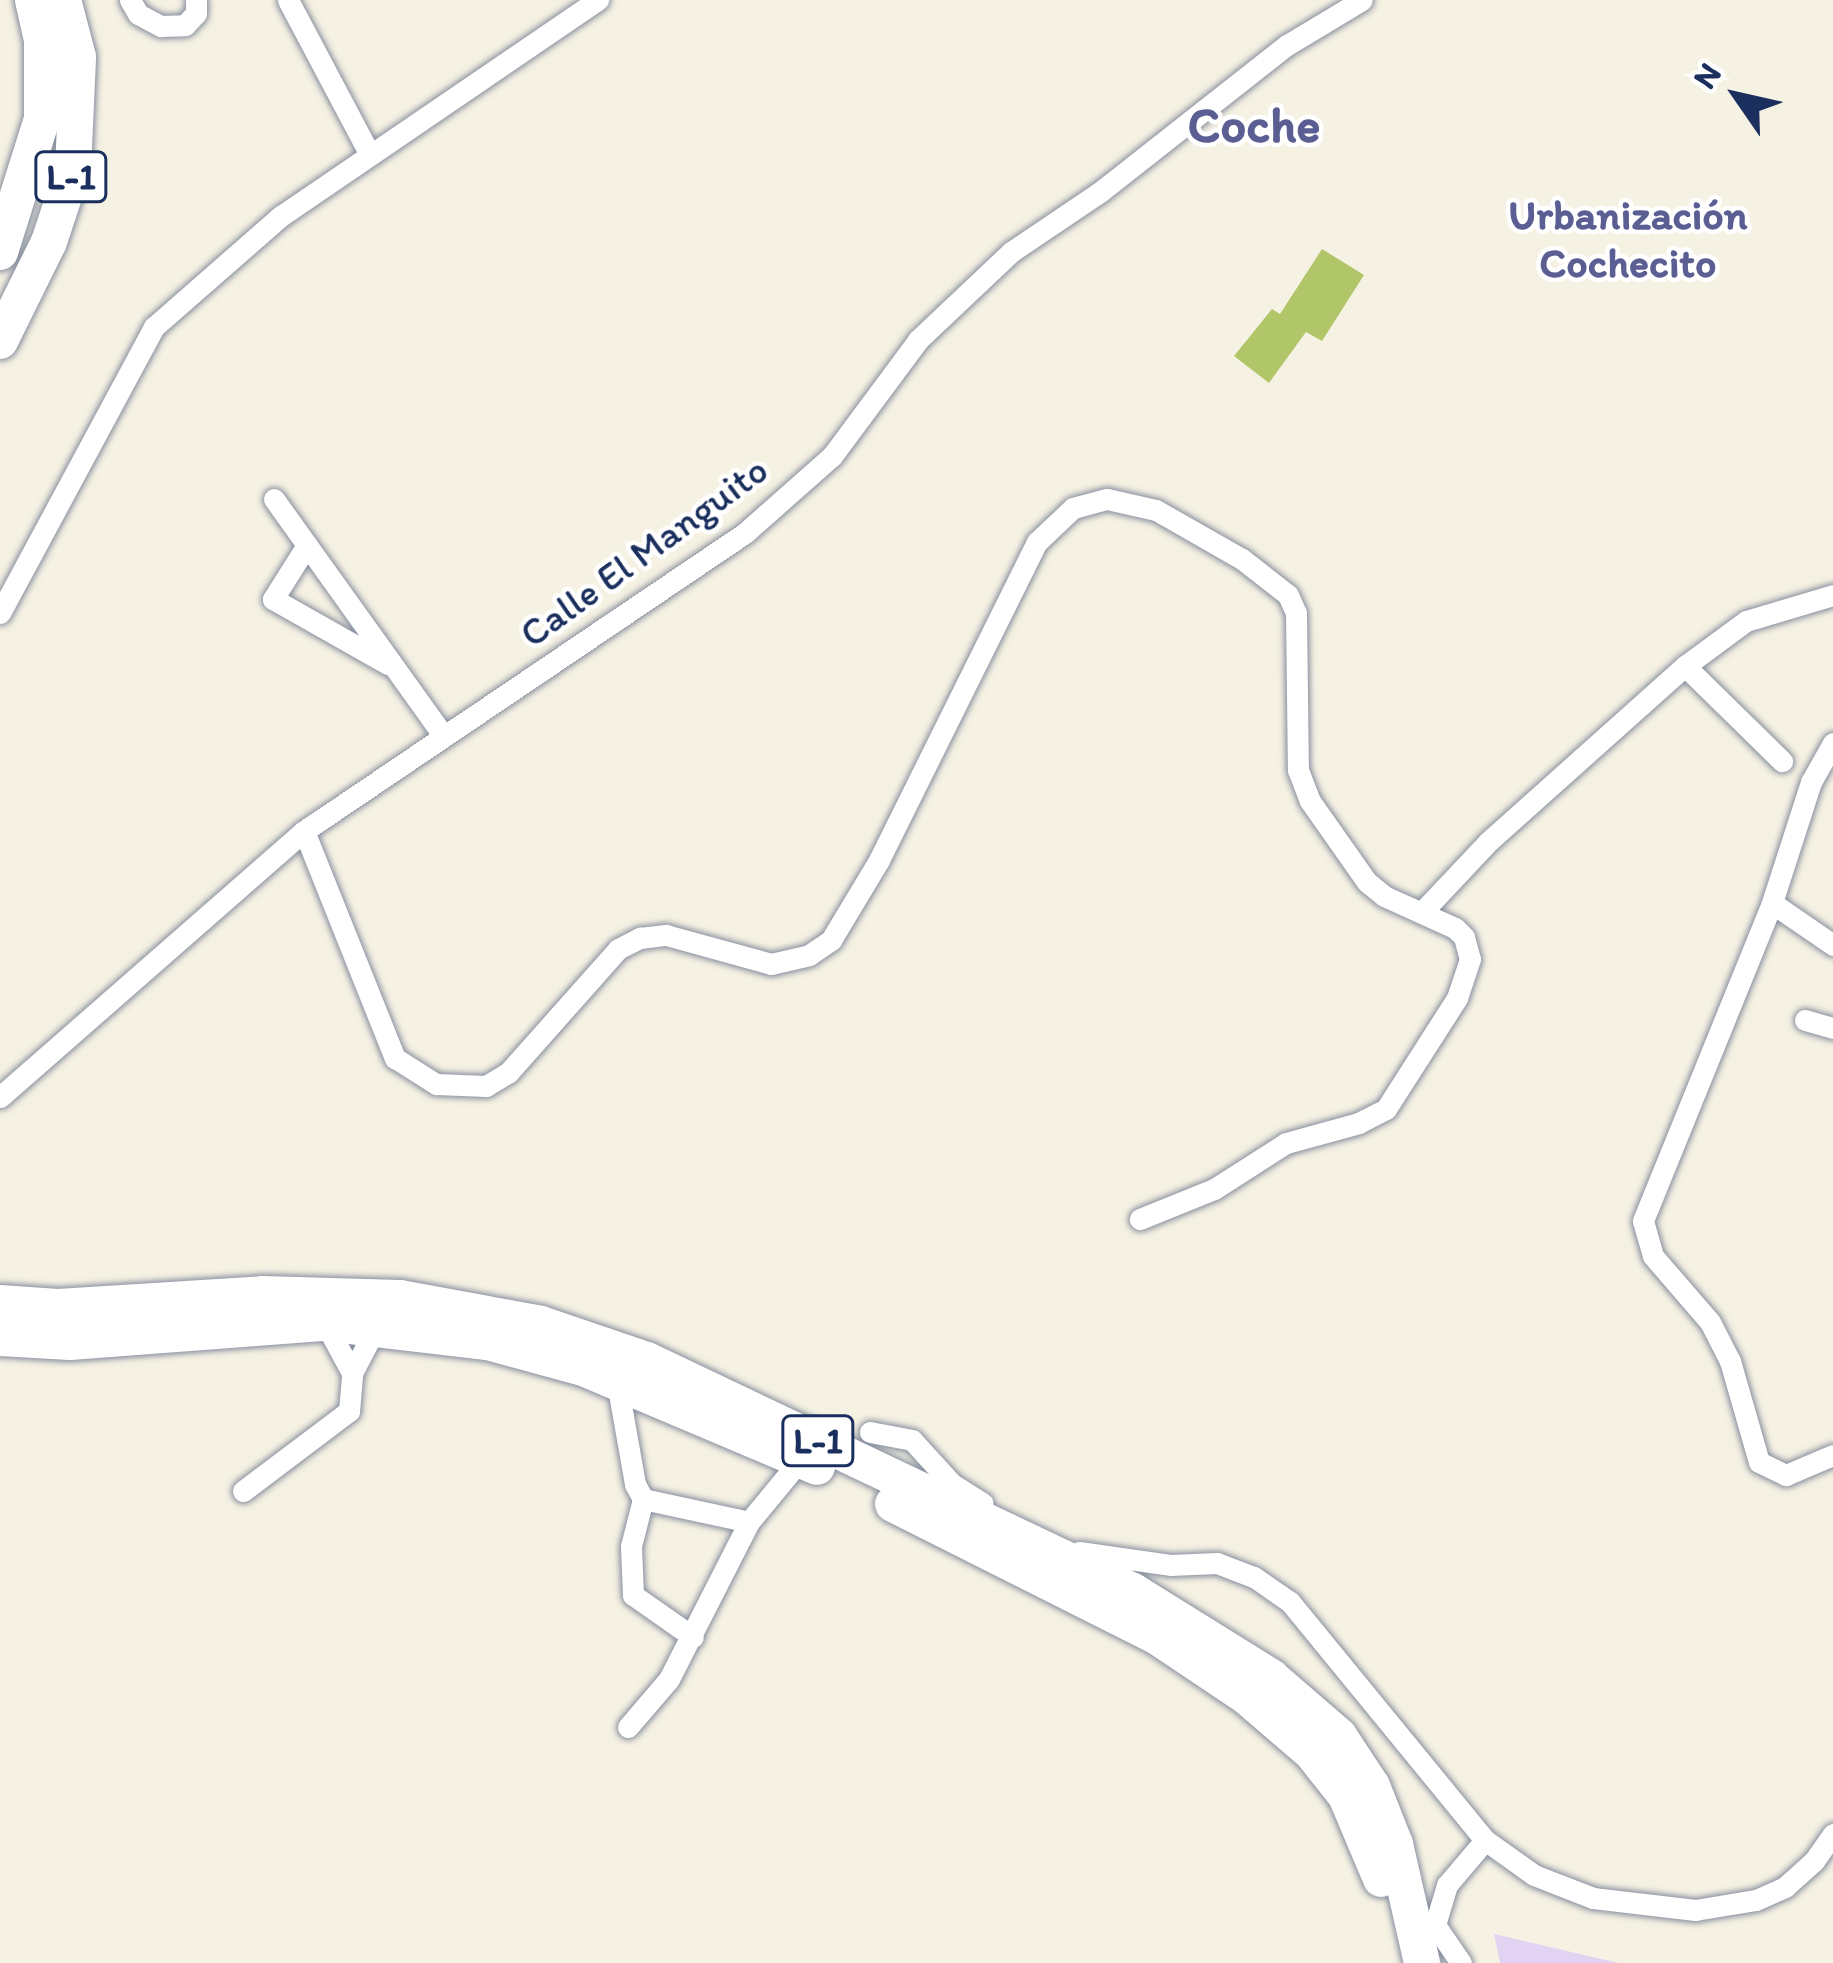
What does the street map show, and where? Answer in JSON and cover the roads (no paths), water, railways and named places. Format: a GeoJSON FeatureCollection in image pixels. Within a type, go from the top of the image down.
{"type":"FeatureCollection","features":[{"type":"Feature","properties":{"kind":"main road","name":"L-1"},"geometry":{"type":"LineString","coordinates":[[0,252],[43,119],[42,40],[33,0]]}},
{"type":"Feature","properties":{"kind":"main road","name":"L-1"},"geometry":{"type":"LineString","coordinates":[[0,341],[49,242],[73,169],[78,57],[63,0]]}},
{"type":"Feature","properties":{"kind":"main road","name":"L-1"},"geometry":{"type":"LineString","coordinates":[[0,1303],[58,1307],[320,1294],[452,1303],[594,1339],[947,1492],[1181,1617],[1314,1713],[1355,1756],[1372,1786],[1423,1922],[1422,1963]]}},
{"type":"Feature","properties":{"kind":"main road","name":"L-1"},"geometry":{"type":"LineString","coordinates":[[0,1338],[70,1342],[326,1323],[376,1327],[527,1350],[802,1459],[1159,1638],[1289,1732],[1337,1784],[1358,1820],[1391,1909],[1402,1963]]}},
{"type":"Feature","properties":{"kind":"street"},"geometry":{"type":"LineString","coordinates":[[130,0],[138,14],[160,26],[184,25],[196,13],[196,0]]}},
{"type":"Feature","properties":{"kind":"street"},"geometry":{"type":"LineString","coordinates":[[289,0],[370,155]]}},
{"type":"Feature","properties":{"kind":"street"},"geometry":{"type":"LineString","coordinates":[[0,614],[154,327],[281,216],[598,0]]}},
{"type":"Feature","properties":{"kind":"street","name":"Calle El Manguito"},"geometry":{"type":"LineString","coordinates":[[0,1097],[304,831],[746,533],[832,456],[917,340],[1011,252],[1100,192],[1287,45],[1362,0]]}},
{"type":"Feature","properties":{"kind":"street"},"geometry":{"type":"LineString","coordinates":[[274,499],[443,735]]}},
{"type":"Feature","properties":{"kind":"street"},"geometry":{"type":"LineString","coordinates":[[304,831],[395,1058],[436,1084],[486,1086],[508,1073],[618,949],[640,938],[666,935],[771,964],[809,955],[849,918],[1037,542],[1072,508],[1107,499],[1156,510],[1242,559],[1288,595],[1296,614],[1298,770],[1310,801],[1367,882],[1384,896],[1423,911],[1464,937],[1470,969],[1399,1095],[1371,1118],[1286,1144],[1214,1189],[1140,1219]]}},
{"type":"Feature","properties":{"kind":"street"},"geometry":{"type":"LineString","coordinates":[[307,545],[276,590],[278,606],[394,668]]}},
{"type":"Feature","properties":{"kind":"street"},"geometry":{"type":"LineString","coordinates":[[1423,911],[1489,841],[1684,666],[1746,621],[1833,595]]}},
{"type":"Feature","properties":{"kind":"street"},"geometry":{"type":"LineString","coordinates":[[1684,666],[1782,761]]}},
{"type":"Feature","properties":{"kind":"street"},"geometry":{"type":"LineString","coordinates":[[1833,742],[1811,782],[1772,903],[1643,1220],[1653,1256],[1710,1322],[1730,1361],[1759,1462],[1786,1474],[1833,1454]]}},
{"type":"Feature","properties":{"kind":"street"},"geometry":{"type":"LineString","coordinates":[[1772,903],[1833,945]]}},
{"type":"Feature","properties":{"kind":"street"},"geometry":{"type":"LineString","coordinates":[[1805,1020],[1833,1028]]}},
{"type":"Feature","properties":{"kind":"street"},"geometry":{"type":"LineString","coordinates":[[326,1323],[352,1373]]}},
{"type":"Feature","properties":{"kind":"street"},"geometry":{"type":"LineString","coordinates":[[243,1492],[349,1412],[352,1373],[376,1327]]}},
{"type":"Feature","properties":{"kind":"street"},"geometry":{"type":"LineString","coordinates":[[617,1382],[635,1484],[643,1499],[631,1546],[632,1595],[693,1637]]}},
{"type":"Feature","properties":{"kind":"street"},"geometry":{"type":"LineString","coordinates":[[870,1432],[912,1441],[947,1492],[1034,1537],[1064,1548],[1170,1565],[1217,1563],[1254,1577],[1290,1603],[1485,1840],[1534,1875],[1593,1898],[1695,1910],[1728,1908],[1785,1888],[1833,1834]]}},
{"type":"Feature","properties":{"kind":"street"},"geometry":{"type":"LineString","coordinates":[[628,1727],[669,1678],[749,1522],[802,1459]]}},
{"type":"Feature","properties":{"kind":"street"},"geometry":{"type":"LineString","coordinates":[[643,1499],[749,1522]]}},
{"type":"Feature","properties":{"kind":"street"},"geometry":{"type":"LineString","coordinates":[[1461,1963],[1423,1922],[1485,1840]]}},
{"type":"Feature","properties":{"kind":"district","name":"Coche"},"geometry":{"type":"Point","coordinates":[1254,125]}},
{"type":"Feature","properties":{"kind":"district","name":"Urbanización Cochecito"},"geometry":{"type":"Point","coordinates":[1628,239]}}]}
